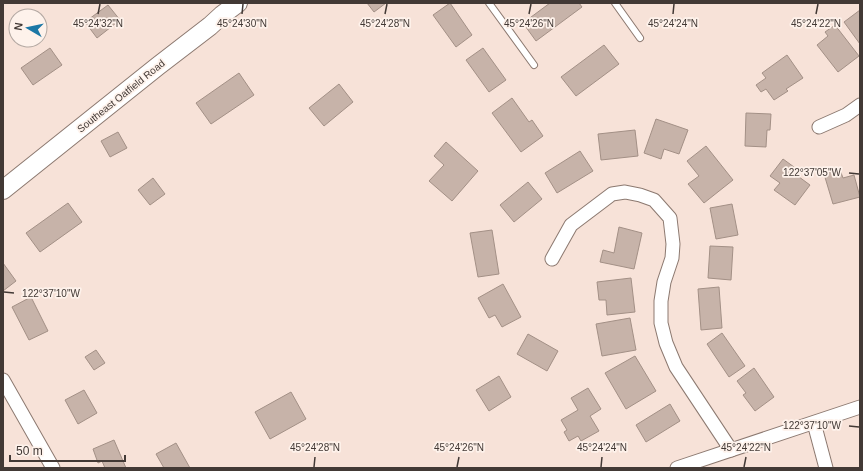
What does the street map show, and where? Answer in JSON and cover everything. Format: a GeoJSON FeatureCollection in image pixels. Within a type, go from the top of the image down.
{"type":"FeatureCollection","features":[{"type":"Feature","properties":{"kind":"main road","name":"Southeast Oatfield Road"},"geometry":{"type":"LineString","coordinates":[[3,190],[238,3]]}},
{"type":"Feature","properties":{"kind":"street"},"geometry":{"type":"LineString","coordinates":[[819,127],[846,114],[860,105]]}},
{"type":"Feature","properties":{"kind":"street"},"geometry":{"type":"LineString","coordinates":[[552,259],[571,225],[612,194],[625,192],[654,200],[670,218],[673,244],[672,258],[664,282],[661,301],[661,323],[666,344],[676,367],[731,450]]}},
{"type":"Feature","properties":{"kind":"street"},"geometry":{"type":"LineString","coordinates":[[3,380],[53,468]]}},
{"type":"Feature","properties":{"kind":"street"},"geometry":{"type":"LineString","coordinates":[[677,468],[860,407]]}},
{"type":"Feature","properties":{"kind":"street"},"geometry":{"type":"LineString","coordinates":[[814,423],[826,468]]}},
{"type":"Feature","properties":{"kind":"lane"},"geometry":{"type":"LineString","coordinates":[[489,3],[534,65]]}},
{"type":"Feature","properties":{"kind":"lane"},"geometry":{"type":"LineString","coordinates":[[615,3],[640,38]]}},
{"type":"Feature","properties":{"kind":"building"},"geometry":{"type":"Polygon","coordinates":[[[367,3],[386,3],[374,12],[367,3]]]}},
{"type":"Feature","properties":{"kind":"building"},"geometry":{"type":"Polygon","coordinates":[[[450,3],[472,35],[456,47],[433,15],[450,3]]]}},
{"type":"Feature","properties":{"kind":"building"},"geometry":{"type":"Polygon","coordinates":[[[550,3],[579,3],[582,7],[536,41],[523,23],[550,3]]]}},
{"type":"Feature","properties":{"kind":"building"},"geometry":{"type":"Polygon","coordinates":[[[108,5],[120,20],[97,38],[85,22],[108,5]]]}},
{"type":"Feature","properties":{"kind":"building"},"geometry":{"type":"Polygon","coordinates":[[[860,10],[860,44],[844,22],[860,10]]]}},
{"type":"Feature","properties":{"kind":"building"},"geometry":{"type":"Polygon","coordinates":[[[835,25],[859,56],[838,72],[817,45],[828,36],[825,32],[835,25]]]}},
{"type":"Feature","properties":{"kind":"building"},"geometry":{"type":"Polygon","coordinates":[[[604,45],[619,64],[576,96],[561,77],[604,45]]]}},
{"type":"Feature","properties":{"kind":"building"},"geometry":{"type":"Polygon","coordinates":[[[50,48],[62,65],[33,85],[21,68],[50,48]]]}},
{"type":"Feature","properties":{"kind":"building"},"geometry":{"type":"Polygon","coordinates":[[[483,48],[506,80],[489,92],[466,60],[483,48]]]}},
{"type":"Feature","properties":{"kind":"building"},"geometry":{"type":"Polygon","coordinates":[[[787,55],[803,78],[786,89],[788,91],[774,100],[766,89],[761,92],[756,85],[766,78],[762,73],[787,55]]]}},
{"type":"Feature","properties":{"kind":"building"},"geometry":{"type":"Polygon","coordinates":[[[239,73],[254,95],[211,124],[196,103],[239,73]]]}},
{"type":"Feature","properties":{"kind":"building"},"geometry":{"type":"Polygon","coordinates":[[[339,84],[353,102],[324,126],[309,108],[339,84]]]}},
{"type":"Feature","properties":{"kind":"building"},"geometry":{"type":"Polygon","coordinates":[[[512,98],[529,122],[532,120],[543,136],[521,152],[492,113],[512,98]]]}},
{"type":"Feature","properties":{"kind":"building"},"geometry":{"type":"Polygon","coordinates":[[[746,113],[771,114],[770,130],[767,130],[766,147],[745,146],[746,113]]]}},
{"type":"Feature","properties":{"kind":"building"},"geometry":{"type":"Polygon","coordinates":[[[656,119],[688,130],[679,154],[664,149],[661,159],[644,153],[656,119]]]}},
{"type":"Feature","properties":{"kind":"building"},"geometry":{"type":"Polygon","coordinates":[[[635,130],[638,156],[601,160],[598,134],[635,130]]]}},
{"type":"Feature","properties":{"kind":"building"},"geometry":{"type":"Polygon","coordinates":[[[118,132],[127,148],[110,157],[101,141],[118,132]]]}},
{"type":"Feature","properties":{"kind":"building"},"geometry":{"type":"Polygon","coordinates":[[[446,142],[478,171],[452,201],[429,181],[444,165],[434,156],[446,142]]]}},
{"type":"Feature","properties":{"kind":"building"},"geometry":{"type":"Polygon","coordinates":[[[706,146],[733,180],[704,203],[688,184],[699,176],[687,161],[706,146]]]}},
{"type":"Feature","properties":{"kind":"building"},"geometry":{"type":"Polygon","coordinates":[[[580,151],[593,171],[557,193],[545,173],[580,151]]]}},
{"type":"Feature","properties":{"kind":"building"},"geometry":{"type":"Polygon","coordinates":[[[783,159],[794,167],[791,171],[810,185],[795,205],[774,190],[780,183],[770,176],[783,159]]]}},
{"type":"Feature","properties":{"kind":"building"},"geometry":{"type":"Polygon","coordinates":[[[840,170],[843,178],[854,175],[860,197],[833,204],[824,174],[840,170]]]}},
{"type":"Feature","properties":{"kind":"building"},"geometry":{"type":"Polygon","coordinates":[[[153,178],[165,194],[150,205],[138,190],[153,178]]]}},
{"type":"Feature","properties":{"kind":"building"},"geometry":{"type":"Polygon","coordinates":[[[528,182],[542,199],[514,222],[500,205],[528,182]]]}},
{"type":"Feature","properties":{"kind":"building"},"geometry":{"type":"Polygon","coordinates":[[[68,203],[82,222],[40,252],[26,233],[68,203]]]}},
{"type":"Feature","properties":{"kind":"building"},"geometry":{"type":"Polygon","coordinates":[[[732,204],[738,235],[716,239],[710,208],[732,204]]]}},
{"type":"Feature","properties":{"kind":"building"},"geometry":{"type":"Polygon","coordinates":[[[619,227],[642,233],[634,269],[600,262],[603,250],[614,253],[619,227]]]}},
{"type":"Feature","properties":{"kind":"building"},"geometry":{"type":"Polygon","coordinates":[[[492,230],[499,274],[478,277],[470,233],[492,230]]]}},
{"type":"Feature","properties":{"kind":"building"},"geometry":{"type":"Polygon","coordinates":[[[710,246],[733,247],[731,280],[708,278],[710,246]]]}},
{"type":"Feature","properties":{"kind":"building"},"geometry":{"type":"Polygon","coordinates":[[[3,263],[16,281],[3,291],[3,263]]]}},
{"type":"Feature","properties":{"kind":"building"},"geometry":{"type":"Polygon","coordinates":[[[631,278],[635,312],[607,315],[606,300],[599,300],[597,282],[631,278]]]}},
{"type":"Feature","properties":{"kind":"building"},"geometry":{"type":"Polygon","coordinates":[[[503,284],[521,317],[502,327],[495,315],[489,318],[478,298],[503,284]]]}},
{"type":"Feature","properties":{"kind":"building"},"geometry":{"type":"Polygon","coordinates":[[[719,287],[722,328],[701,330],[698,289],[719,287]]]}},
{"type":"Feature","properties":{"kind":"building"},"geometry":{"type":"Polygon","coordinates":[[[31,297],[48,331],[29,340],[12,307],[31,297]]]}},
{"type":"Feature","properties":{"kind":"building"},"geometry":{"type":"Polygon","coordinates":[[[630,318],[636,350],[602,356],[596,324],[630,318]]]}},
{"type":"Feature","properties":{"kind":"building"},"geometry":{"type":"Polygon","coordinates":[[[722,333],[745,366],[729,377],[707,344],[722,333]]]}},
{"type":"Feature","properties":{"kind":"building"},"geometry":{"type":"Polygon","coordinates":[[[528,334],[558,351],[547,371],[517,354],[528,334]]]}},
{"type":"Feature","properties":{"kind":"building"},"geometry":{"type":"Polygon","coordinates":[[[96,350],[105,363],[94,370],[85,357],[96,350]]]}},
{"type":"Feature","properties":{"kind":"building"},"geometry":{"type":"Polygon","coordinates":[[[635,356],[656,391],[626,409],[605,373],[635,356]]]}},
{"type":"Feature","properties":{"kind":"building"},"geometry":{"type":"Polygon","coordinates":[[[754,368],[774,397],[755,411],[743,395],[746,393],[737,381],[754,368]]]}},
{"type":"Feature","properties":{"kind":"building"},"geometry":{"type":"Polygon","coordinates":[[[499,376],[511,397],[489,411],[476,390],[499,376]]]}},
{"type":"Feature","properties":{"kind":"building"},"geometry":{"type":"Polygon","coordinates":[[[588,388],[601,409],[590,416],[599,431],[581,441],[578,436],[569,441],[564,432],[567,430],[561,420],[578,410],[571,398],[588,388]]]}},
{"type":"Feature","properties":{"kind":"building"},"geometry":{"type":"Polygon","coordinates":[[[84,390],[97,413],[78,424],[65,400],[84,390]]]}},
{"type":"Feature","properties":{"kind":"building"},"geometry":{"type":"Polygon","coordinates":[[[291,392],[306,419],[270,439],[255,412],[291,392]]]}},
{"type":"Feature","properties":{"kind":"building"},"geometry":{"type":"Polygon","coordinates":[[[670,404],[680,421],[646,442],[636,425],[670,404]]]}},
{"type":"Feature","properties":{"kind":"building"},"geometry":{"type":"Polygon","coordinates":[[[114,440],[126,468],[105,468],[102,461],[98,463],[93,449],[114,440]]]}},
{"type":"Feature","properties":{"kind":"building"},"geometry":{"type":"Polygon","coordinates":[[[176,443],[190,468],[164,468],[156,454],[176,443]]]}}]}
